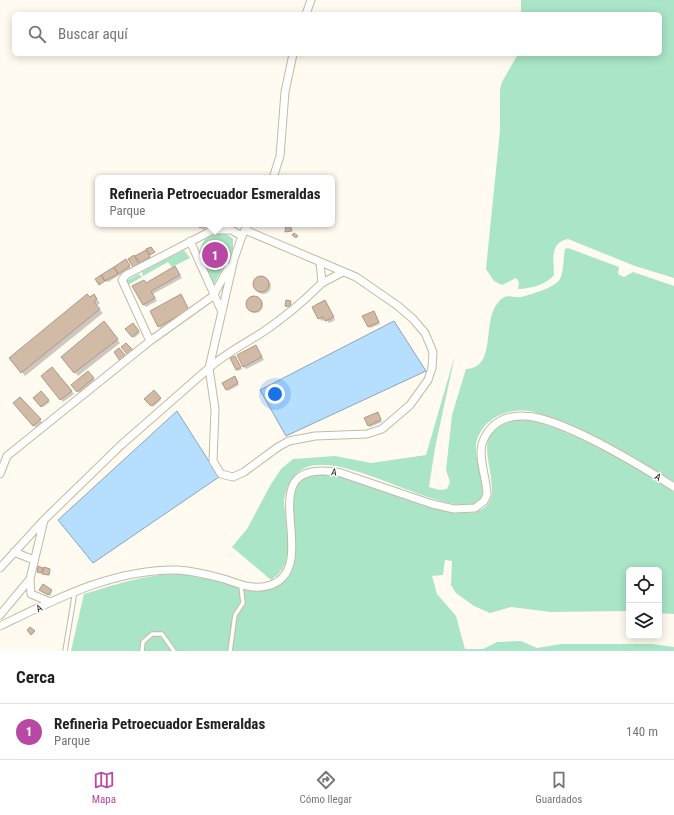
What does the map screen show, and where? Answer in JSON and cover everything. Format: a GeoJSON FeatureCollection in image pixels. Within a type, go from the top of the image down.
{"type":"FeatureCollection","features":[{"type":"Feature","properties":{"kind":"street"},"geometry":{"type":"LineString","coordinates":[[307,12],[311,0]]}},
{"type":"Feature","properties":{"kind":"street"},"geometry":{"type":"LineString","coordinates":[[274,175],[280,156],[285,92],[293,56]]}},
{"type":"Feature","properties":{"kind":"street"},"geometry":{"type":"LineString","coordinates":[[150,341],[122,280],[126,275],[215,227]]}},
{"type":"Feature","properties":{"kind":"street"},"geometry":{"type":"LineString","coordinates":[[221,227],[232,230],[245,230],[356,277],[413,319],[425,333],[433,352],[432,368],[428,380],[410,405],[382,429],[367,434],[300,438],[278,447],[244,472],[233,477],[226,476],[216,469],[213,461],[215,409],[209,368],[234,259],[245,230]]}},
{"type":"Feature","properties":{"kind":"street"},"geometry":{"type":"LineString","coordinates":[[190,241],[213,296],[222,312]]}},
{"type":"Feature","properties":{"kind":"street"},"geometry":{"type":"LineString","coordinates":[[0,474],[7,456],[150,341],[213,296],[234,259]]}},
{"type":"Feature","properties":{"kind":"street"},"geometry":{"type":"LineString","coordinates":[[320,263],[322,283]]}},
{"type":"Feature","properties":{"kind":"street"},"geometry":{"type":"LineString","coordinates":[[0,567],[44,520],[120,446],[224,354],[287,315],[322,283],[343,272]]}},
{"type":"Feature","properties":{"kind":"street","name":"A"},"geometry":{"type":"LineString","coordinates":[[0,626],[75,590],[130,575],[177,570],[212,576],[241,586],[255,587],[269,585],[280,580],[287,572],[292,554],[289,500],[293,485],[303,475],[317,471],[342,473],[375,483],[432,504],[454,509],[475,508],[481,505],[487,495],[482,444],[491,427],[502,419],[513,417],[532,417],[562,427],[592,440],[674,487]]}},
{"type":"Feature","properties":{"kind":"street"},"geometry":{"type":"LineString","coordinates":[[44,520],[30,579],[31,594],[50,602]]}},
{"type":"Feature","properties":{"kind":"street"},"geometry":{"type":"LineString","coordinates":[[14,552],[34,560]]}},
{"type":"Feature","properties":{"kind":"street"},"geometry":{"type":"LineString","coordinates":[[0,615],[30,579]]}},
{"type":"Feature","properties":{"kind":"lane"},"geometry":{"type":"LineString","coordinates":[[230,651],[235,615],[242,603],[241,586]]}},
{"type":"Feature","properties":{"kind":"lane"},"geometry":{"type":"LineString","coordinates":[[64,651],[75,590]]}},
{"type":"Feature","properties":{"kind":"lane"},"geometry":{"type":"LineString","coordinates":[[142,651],[143,642],[152,634],[162,634],[174,651]]}},
{"type":"Feature","properties":{"kind":"green space"},"geometry":{"type":"Polygon","coordinates":[[[521,0],[674,0],[674,278],[635,266],[568,239],[562,241],[555,248],[553,258],[554,275],[547,281],[538,285],[518,289],[519,282],[516,278],[502,285],[494,281],[486,269],[500,130],[500,89],[502,82],[517,56],[662,56],[662,12],[521,12],[521,0]]]}},
{"type":"Feature","properties":{"kind":"green space"},"geometry":{"type":"Polygon","coordinates":[[[222,233],[233,239],[233,249],[214,284],[203,266],[200,250],[207,237],[222,233]]]}},
{"type":"Feature","properties":{"kind":"green space"},"geometry":{"type":"Polygon","coordinates":[[[568,248],[619,267],[618,274],[624,277],[633,272],[674,286],[674,482],[630,455],[569,425],[530,411],[514,411],[504,413],[494,418],[485,425],[481,431],[476,444],[476,453],[483,493],[480,500],[473,504],[461,505],[444,502],[340,467],[322,465],[307,467],[294,476],[285,495],[284,500],[288,533],[288,554],[280,573],[271,580],[232,547],[247,529],[271,484],[281,469],[293,459],[335,456],[371,463],[426,455],[455,355],[435,448],[429,487],[439,490],[447,489],[450,482],[446,470],[452,415],[466,369],[476,367],[482,361],[488,343],[490,322],[497,304],[500,300],[508,296],[521,297],[548,288],[558,282],[562,272],[565,249],[568,248]]]}},
{"type":"Feature","properties":{"kind":"green space"},"geometry":{"type":"Polygon","coordinates":[[[184,250],[190,258],[172,267],[168,262],[143,276],[142,272],[184,250]]]}},
{"type":"Feature","properties":{"kind":"green space"},"geometry":{"type":"Polygon","coordinates":[[[139,274],[142,277],[128,285],[126,281],[139,274]]]}},
{"type":"Feature","properties":{"kind":"green space"},"geometry":{"type":"Polygon","coordinates":[[[519,419],[556,428],[620,459],[674,492],[674,614],[662,613],[662,567],[626,567],[626,611],[551,612],[511,607],[490,613],[474,606],[456,593],[451,585],[452,561],[445,560],[443,575],[432,576],[437,594],[456,616],[465,649],[483,649],[497,642],[521,641],[537,648],[561,644],[652,644],[674,647],[674,651],[71,651],[84,594],[138,579],[166,574],[193,575],[238,586],[261,589],[272,588],[281,584],[291,573],[295,558],[293,505],[295,490],[303,480],[317,475],[331,475],[359,481],[419,503],[457,513],[473,512],[486,507],[492,494],[487,448],[489,439],[494,431],[504,424],[519,419]]]}},
{"type":"Feature","properties":{"kind":"water"},"geometry":{"type":"Polygon","coordinates":[[[394,321],[426,371],[286,436],[260,390],[394,321]]]}},
{"type":"Feature","properties":{"kind":"water"},"geometry":{"type":"Polygon","coordinates":[[[177,411],[219,477],[93,563],[58,520],[177,411]]]}},
{"type":"Feature","properties":{"kind":"building"},"geometry":{"type":"Polygon","coordinates":[[[286,227],[291,227],[292,231],[285,232],[286,227]]]}},
{"type":"Feature","properties":{"kind":"building"},"geometry":{"type":"Polygon","coordinates":[[[294,233],[298,236],[296,238],[292,235],[294,233]]]}},
{"type":"Feature","properties":{"kind":"building"},"geometry":{"type":"Polygon","coordinates":[[[151,247],[155,252],[150,255],[146,249],[151,247]]]}},
{"type":"Feature","properties":{"kind":"building"},"geometry":{"type":"Polygon","coordinates":[[[146,250],[150,257],[140,263],[135,256],[146,250]]]}},
{"type":"Feature","properties":{"kind":"building"},"geometry":{"type":"Polygon","coordinates":[[[134,255],[139,264],[133,267],[128,259],[134,255]]]}},
{"type":"Feature","properties":{"kind":"building"},"geometry":{"type":"Polygon","coordinates":[[[126,259],[130,266],[118,274],[114,267],[126,259]]]}},
{"type":"Feature","properties":{"kind":"building"},"geometry":{"type":"Polygon","coordinates":[[[175,266],[180,275],[151,291],[155,298],[143,305],[132,286],[144,280],[146,283],[175,266]]]}},
{"type":"Feature","properties":{"kind":"building"},"geometry":{"type":"Polygon","coordinates":[[[114,267],[118,274],[105,281],[101,275],[114,267]]]}},
{"type":"Feature","properties":{"kind":"building"},"geometry":{"type":"Polygon","coordinates":[[[101,275],[105,281],[99,285],[95,279],[101,275]]]}},
{"type":"Feature","properties":{"kind":"building"},"geometry":{"type":"Polygon","coordinates":[[[258,276],[264,276],[269,281],[267,290],[264,292],[258,292],[253,287],[253,281],[258,276]]]}},
{"type":"Feature","properties":{"kind":"building"},"geometry":{"type":"Polygon","coordinates":[[[87,294],[90,297],[94,294],[97,299],[94,302],[100,309],[21,373],[9,358],[87,294]]]}},
{"type":"Feature","properties":{"kind":"building"},"geometry":{"type":"Polygon","coordinates":[[[181,294],[189,310],[158,327],[150,311],[181,294]]]}},
{"type":"Feature","properties":{"kind":"building"},"geometry":{"type":"Polygon","coordinates":[[[251,296],[257,296],[262,301],[260,310],[257,312],[251,312],[246,307],[246,301],[251,296]]]}},
{"type":"Feature","properties":{"kind":"building"},"geometry":{"type":"Polygon","coordinates":[[[286,300],[291,301],[290,307],[285,306],[286,300]]]}},
{"type":"Feature","properties":{"kind":"building"},"geometry":{"type":"Polygon","coordinates":[[[325,300],[334,317],[325,321],[323,317],[318,319],[312,307],[325,300]]]}},
{"type":"Feature","properties":{"kind":"building"},"geometry":{"type":"Polygon","coordinates":[[[374,311],[379,322],[368,327],[362,316],[374,311]]]}},
{"type":"Feature","properties":{"kind":"building"},"geometry":{"type":"Polygon","coordinates":[[[104,321],[118,339],[74,373],[61,357],[104,321]]]}},
{"type":"Feature","properties":{"kind":"building"},"geometry":{"type":"Polygon","coordinates":[[[133,323],[139,331],[132,337],[125,329],[133,323]]]}},
{"type":"Feature","properties":{"kind":"building"},"geometry":{"type":"Polygon","coordinates":[[[126,343],[133,350],[128,355],[121,347],[126,343]]]}},
{"type":"Feature","properties":{"kind":"building"},"geometry":{"type":"Polygon","coordinates":[[[256,345],[262,357],[243,367],[237,355],[256,345]]]}},
{"type":"Feature","properties":{"kind":"building"},"geometry":{"type":"Polygon","coordinates":[[[119,348],[126,356],[120,361],[114,352],[119,348]]]}},
{"type":"Feature","properties":{"kind":"building"},"geometry":{"type":"Polygon","coordinates":[[[235,356],[241,367],[236,370],[230,358],[235,356]]]}},
{"type":"Feature","properties":{"kind":"building"},"geometry":{"type":"Polygon","coordinates":[[[52,367],[72,391],[60,400],[41,376],[52,367]]]}},
{"type":"Feature","properties":{"kind":"building"},"geometry":{"type":"Polygon","coordinates":[[[88,371],[94,378],[77,392],[71,385],[88,371]]]}},
{"type":"Feature","properties":{"kind":"building"},"geometry":{"type":"Polygon","coordinates":[[[235,376],[238,383],[226,390],[222,383],[235,376]]]}},
{"type":"Feature","properties":{"kind":"building"},"geometry":{"type":"Polygon","coordinates":[[[154,390],[161,398],[151,406],[144,399],[154,390]]]}},
{"type":"Feature","properties":{"kind":"building"},"geometry":{"type":"Polygon","coordinates":[[[41,391],[49,400],[41,407],[33,398],[41,391]]]}},
{"type":"Feature","properties":{"kind":"building"},"geometry":{"type":"Polygon","coordinates":[[[20,397],[41,419],[33,426],[13,403],[20,397]]]}},
{"type":"Feature","properties":{"kind":"building"},"geometry":{"type":"Polygon","coordinates":[[[378,412],[381,420],[368,426],[364,418],[378,412]]]}},
{"type":"Feature","properties":{"kind":"building"},"geometry":{"type":"Polygon","coordinates":[[[38,566],[43,568],[41,573],[37,572],[38,566]]]}},
{"type":"Feature","properties":{"kind":"building"},"geometry":{"type":"Polygon","coordinates":[[[44,567],[50,569],[49,575],[42,574],[44,567]]]}},
{"type":"Feature","properties":{"kind":"building"},"geometry":{"type":"Polygon","coordinates":[[[43,584],[52,590],[48,595],[39,590],[43,584]]]}},
{"type":"Feature","properties":{"kind":"building"},"geometry":{"type":"Polygon","coordinates":[[[30,627],[35,631],[31,635],[27,630],[30,627]]]}},
{"type":"Feature","properties":{"kind":"place","name":"Refinerìa Petroecuador Esmeraldas"},"geometry":{"type":"Point","coordinates":[215,255]}}]}
